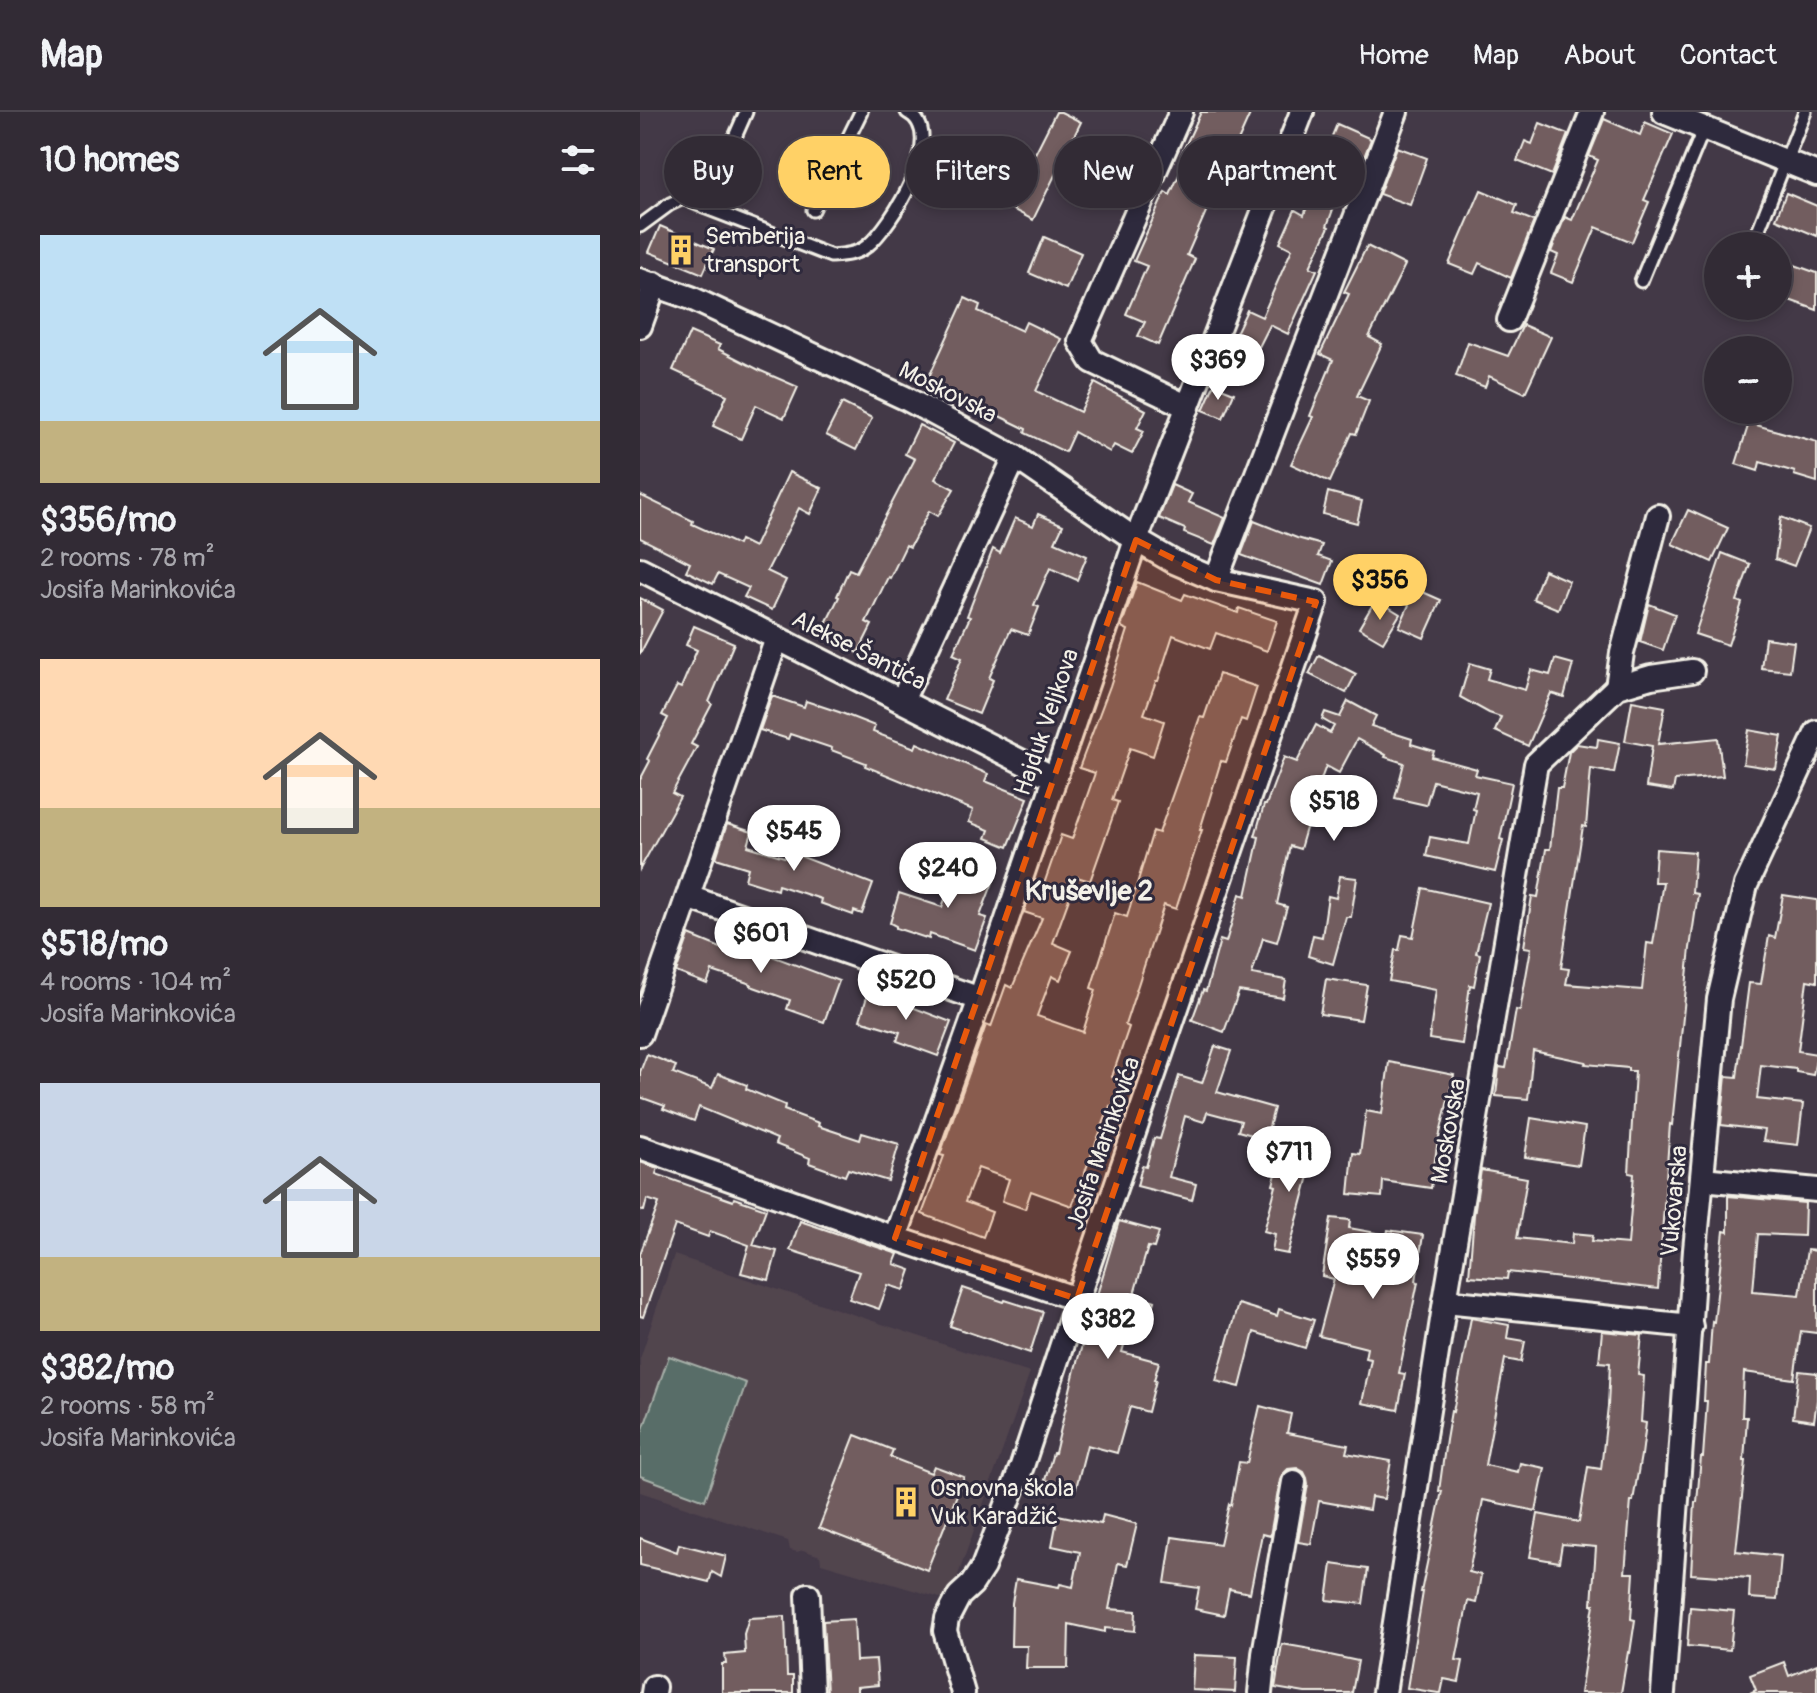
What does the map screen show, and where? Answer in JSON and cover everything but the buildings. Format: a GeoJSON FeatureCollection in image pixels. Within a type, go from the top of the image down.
{"type":"FeatureCollection","features":[{"type":"Feature","properties":{"kind":"street"},"geometry":{"type":"LineString","coordinates":[[1181,112],[1080,341],[1092,361],[1188,407]]}},
{"type":"Feature","properties":{"kind":"street","name":"Hajduk Veljkova"},"geometry":{"type":"LineString","coordinates":[[895,1238],[1136,540],[1302,112]]}},
{"type":"Feature","properties":{"kind":"street"},"geometry":{"type":"LineString","coordinates":[[1216,580],[1396,112]]}},
{"type":"Feature","properties":{"kind":"street"},"geometry":{"type":"LineString","coordinates":[[1509,320],[1592,112]]}},
{"type":"Feature","properties":{"kind":"street"},"geometry":{"type":"LineString","coordinates":[[1664,112],[1817,174]]}},
{"type":"Feature","properties":{"kind":"street"},"geometry":{"type":"LineString","coordinates":[[640,326],[648,282]]}},
{"type":"Feature","properties":{"kind":"street","name":"Moskovska"},"geometry":{"type":"LineString","coordinates":[[648,282],[691,298],[905,398],[1015,457],[1136,540],[1174,562],[1216,580],[1316,602]]}},
{"type":"Feature","properties":{"kind":"street"},"geometry":{"type":"LineString","coordinates":[[902,701],[1015,457]]}},
{"type":"Feature","properties":{"kind":"street"},"geometry":{"type":"LineString","coordinates":[[1617,687],[1622,653],[1658,516]]}},
{"type":"Feature","properties":{"kind":"street","name":"Alekse Šantića"},"geometry":{"type":"LineString","coordinates":[[640,569],[1054,778]]}},
{"type":"Feature","properties":{"kind":"street","name":"Josifa Marinkovića"},"geometry":{"type":"LineString","coordinates":[[963,1693],[945,1631],[947,1619],[959,1596],[983,1567],[1022,1466],[1316,602]]}},
{"type":"Feature","properties":{"kind":"street"},"geometry":{"type":"LineString","coordinates":[[640,1034],[777,638]]}},
{"type":"Feature","properties":{"kind":"street","name":"Moskovska"},"geometry":{"type":"LineString","coordinates":[[1384,1693],[1445,1301],[1536,764],[1617,687],[1651,677],[1692,671]]}},
{"type":"Feature","properties":{"kind":"street","name":"Vukovarska"},"geometry":{"type":"LineString","coordinates":[[1663,1693],[1702,1179],[1719,999],[1746,885],[1817,732]]}},
{"type":"Feature","properties":{"kind":"street"},"geometry":{"type":"LineString","coordinates":[[688,897],[980,999]]}},
{"type":"Feature","properties":{"kind":"street"},"geometry":{"type":"LineString","coordinates":[[640,1147],[1077,1299]]}},
{"type":"Feature","properties":{"kind":"street"},"geometry":{"type":"LineString","coordinates":[[1702,1179],[1817,1190]]}},
{"type":"Feature","properties":{"kind":"street"},"geometry":{"type":"LineString","coordinates":[[1445,1301],[1691,1326]]}},
{"type":"Feature","properties":{"kind":"street"},"geometry":{"type":"LineString","coordinates":[[1260,1693],[1294,1482]]}},
{"type":"Feature","properties":{"kind":"street"},"geometry":{"type":"LineString","coordinates":[[808,1595],[812,1693]]}},
{"type":"Feature","properties":{"kind":"lane"},"geometry":{"type":"LineString","coordinates":[[735,136],[746,112]]}},
{"type":"Feature","properties":{"kind":"lane"},"geometry":{"type":"LineString","coordinates":[[813,210],[861,112]]}},
{"type":"Feature","properties":{"kind":"lane"},"geometry":{"type":"LineString","coordinates":[[707,208],[831,256],[848,255],[865,248],[896,210],[911,184],[921,155],[922,135],[913,115],[907,112]]}},
{"type":"Feature","properties":{"kind":"lane"},"geometry":{"type":"LineString","coordinates":[[1758,232],[1805,112]]}},
{"type":"Feature","properties":{"kind":"lane"},"geometry":{"type":"LineString","coordinates":[[1641,281],[1704,128]]}},
{"type":"Feature","properties":{"kind":"lane"},"geometry":{"type":"LineString","coordinates":[[640,226],[665,208]]}},
{"type":"Feature","properties":{"kind":"highlighted area"},"geometry":{"type":"Polygon","coordinates":[[[1136,540],[1216,580],[1316,602],[1077,1299],[895,1238],[1136,540]]]}},
{"type":"Feature","properties":{"kind":"shaded area"},"geometry":{"type":"Polygon","coordinates":[[[674,1255],[1030,1373],[952,1592],[940,1598],[821,1563],[820,1556],[803,1550],[790,1550],[788,1541],[640,1492],[640,1359],[674,1255]]]}},
{"type":"Feature","properties":{"kind":"green space"},"geometry":{"type":"Polygon","coordinates":[[[669,1356],[746,1383],[705,1500],[640,1476],[640,1438],[669,1356]]]}},
{"type":"Feature","properties":{"kind":"place","name":"Semberija transport"},"geometry":{"type":"Point","coordinates":[681,250]}},
{"type":"Feature","properties":{"kind":"place","name":"Osnovna škola Vuk Karadžić"},"geometry":{"type":"Point","coordinates":[906,1502]}},
{"type":"Feature","properties":{"kind":"district","name":"Kruševlje 2"},"geometry":{"type":"Point","coordinates":[1089,890]}}]}
